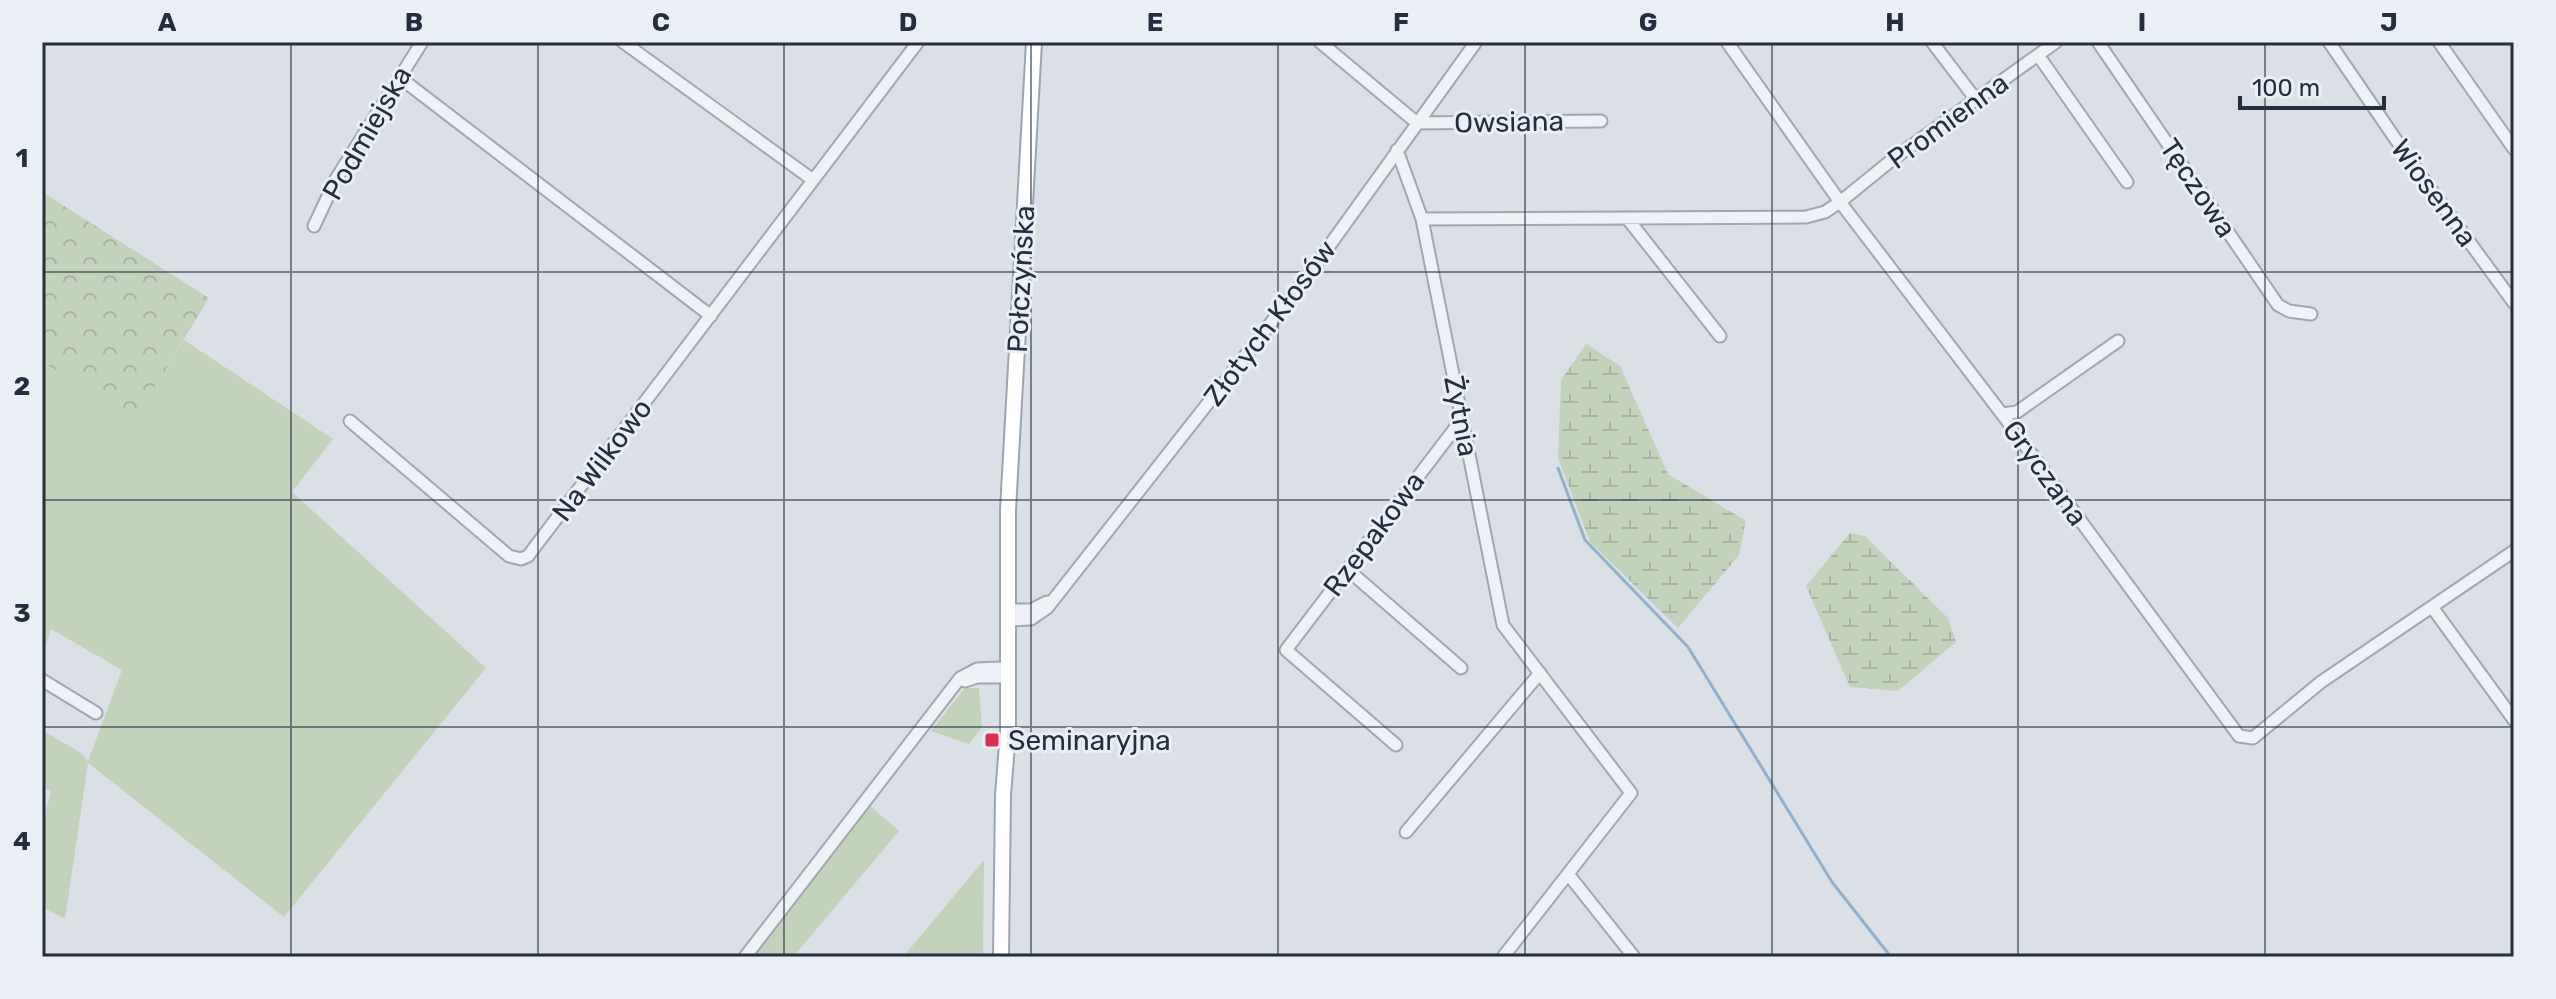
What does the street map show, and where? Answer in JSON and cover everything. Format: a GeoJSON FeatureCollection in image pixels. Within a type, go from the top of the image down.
{"type":"FeatureCollection","features":[{"type":"Feature","properties":{"kind":"main road","name":"Połczyńska"},"geometry":{"type":"LineString","coordinates":[[1001,957],[1003,795],[1007,761],[1002,673],[1034,42]]}},
{"type":"Feature","properties":{"kind":"street","name":"Podmiejska"},"geometry":{"type":"LineString","coordinates":[[314,226],[336,179],[422,42]]}},
{"type":"Feature","properties":{"kind":"street"},"geometry":{"type":"LineString","coordinates":[[623,42],[813,180]]}},
{"type":"Feature","properties":{"kind":"street","name":"Na Wilkowo"},"geometry":{"type":"LineString","coordinates":[[350,421],[509,556],[521,559],[528,556],[918,42]]}},
{"type":"Feature","properties":{"kind":"street"},"geometry":{"type":"LineString","coordinates":[[1320,42],[1417,123]]}},
{"type":"Feature","properties":{"kind":"street"},"geometry":{"type":"LineString","coordinates":[[1459,42],[1473,46]]}},
{"type":"Feature","properties":{"kind":"street","name":"Gryczana"},"geometry":{"type":"LineString","coordinates":[[1727,42],[1840,202],[2002,414],[2239,736],[2253,738],[2321,682],[2432,607]]}},
{"type":"Feature","properties":{"kind":"street"},"geometry":{"type":"LineString","coordinates":[[1932,42],[1977,101]]}},
{"type":"Feature","properties":{"kind":"street","name":"Promienna"},"geometry":{"type":"LineString","coordinates":[[1840,202],[1893,159],[2056,42]]}},
{"type":"Feature","properties":{"kind":"street","name":"Tęczowa"},"geometry":{"type":"LineString","coordinates":[[2098,42],[2278,305],[2289,311],[2311,314]]}},
{"type":"Feature","properties":{"kind":"street","name":"Wiosenna"},"geometry":{"type":"LineString","coordinates":[[2329,42],[2416,169],[2514,303]]}},
{"type":"Feature","properties":{"kind":"street"},"geometry":{"type":"LineString","coordinates":[[2439,42],[2514,149]]}},
{"type":"Feature","properties":{"kind":"street","name":"Złotych Kłosów"},"geometry":{"type":"LineString","coordinates":[[1006,615],[1031,619],[1047,608],[1304,281],[1473,46]]}},
{"type":"Feature","properties":{"kind":"street"},"geometry":{"type":"LineString","coordinates":[[2038,55],[2127,182]]}},
{"type":"Feature","properties":{"kind":"street"},"geometry":{"type":"LineString","coordinates":[[399,77],[711,316]]}},
{"type":"Feature","properties":{"kind":"street","name":"Owsiana"},"geometry":{"type":"LineString","coordinates":[[1417,123],[1601,121]]}},
{"type":"Feature","properties":{"kind":"street","name":"Żytnia"},"geometry":{"type":"LineString","coordinates":[[1397,150],[1422,219],[1503,625],[1631,793],[1503,957]]}},
{"type":"Feature","properties":{"kind":"street"},"geometry":{"type":"LineString","coordinates":[[1422,219],[1806,217],[1825,212],[1840,202]]}},
{"type":"Feature","properties":{"kind":"street"},"geometry":{"type":"LineString","coordinates":[[1627,218],[1720,336]]}},
{"type":"Feature","properties":{"kind":"street"},"geometry":{"type":"LineString","coordinates":[[2002,414],[2017,412],[2118,341]]}},
{"type":"Feature","properties":{"kind":"street","name":"Rzepakowa"},"geometry":{"type":"LineString","coordinates":[[1396,745],[1286,650],[1462,419]]}},
{"type":"Feature","properties":{"kind":"street"},"geometry":{"type":"LineString","coordinates":[[2514,551],[2432,607],[2514,720]]}},
{"type":"Feature","properties":{"kind":"street"},"geometry":{"type":"LineString","coordinates":[[1347,569],[1461,668]]}},
{"type":"Feature","properties":{"kind":"street"},"geometry":{"type":"LineString","coordinates":[[745,957],[957,685],[973,677],[1002,673]]}},
{"type":"Feature","properties":{"kind":"street"},"geometry":{"type":"LineString","coordinates":[[1406,832],[1540,673]]}},
{"type":"Feature","properties":{"kind":"street"},"geometry":{"type":"LineString","coordinates":[[42,680],[96,713]]}},
{"type":"Feature","properties":{"kind":"street"},"geometry":{"type":"LineString","coordinates":[[1568,874],[1634,957]]}},
{"type":"Feature","properties":{"kind":"green space"},"geometry":{"type":"Polygon","coordinates":[[[42,192],[209,298],[133,423],[42,361],[42,192]]]}},
{"type":"Feature","properties":{"kind":"green space"},"geometry":{"type":"Polygon","coordinates":[[[184,340],[333,439],[292,492],[486,668],[284,917],[88,763],[65,919],[42,907],[42,824],[51,792],[42,786],[42,730],[81,753],[88,761],[122,670],[51,629],[42,656],[42,361],[133,422],[184,340]]]}},
{"type":"Feature","properties":{"kind":"green space"},"geometry":{"type":"Polygon","coordinates":[[[1586,344],[1620,366],[1668,474],[1746,521],[1739,555],[1678,628],[1590,542],[1558,458],[1561,380],[1586,344]]]}},
{"type":"Feature","properties":{"kind":"green space"},"geometry":{"type":"Polygon","coordinates":[[[1850,533],[1865,536],[1948,618],[1956,642],[1898,691],[1850,687],[1806,586],[1850,533]]]}},
{"type":"Feature","properties":{"kind":"green space"},"geometry":{"type":"Polygon","coordinates":[[[965,688],[979,688],[982,727],[969,744],[931,731],[965,688]]]}},
{"type":"Feature","properties":{"kind":"green space"},"geometry":{"type":"Polygon","coordinates":[[[869,805],[899,831],[793,957],[751,957],[869,805]]]}},
{"type":"Feature","properties":{"kind":"green space"},"geometry":{"type":"Polygon","coordinates":[[[984,860],[983,957],[903,957],[984,860]]]}},
{"type":"Feature","properties":{"kind":"waterway"},"geometry":{"type":"LineString","coordinates":[[1558,468],[1585,540],[1688,647],[1832,882],[1891,957]]}},
{"type":"Feature","properties":{"kind":"place","name":"Seminaryjna"},"geometry":{"type":"Point","coordinates":[992,740]}}]}
